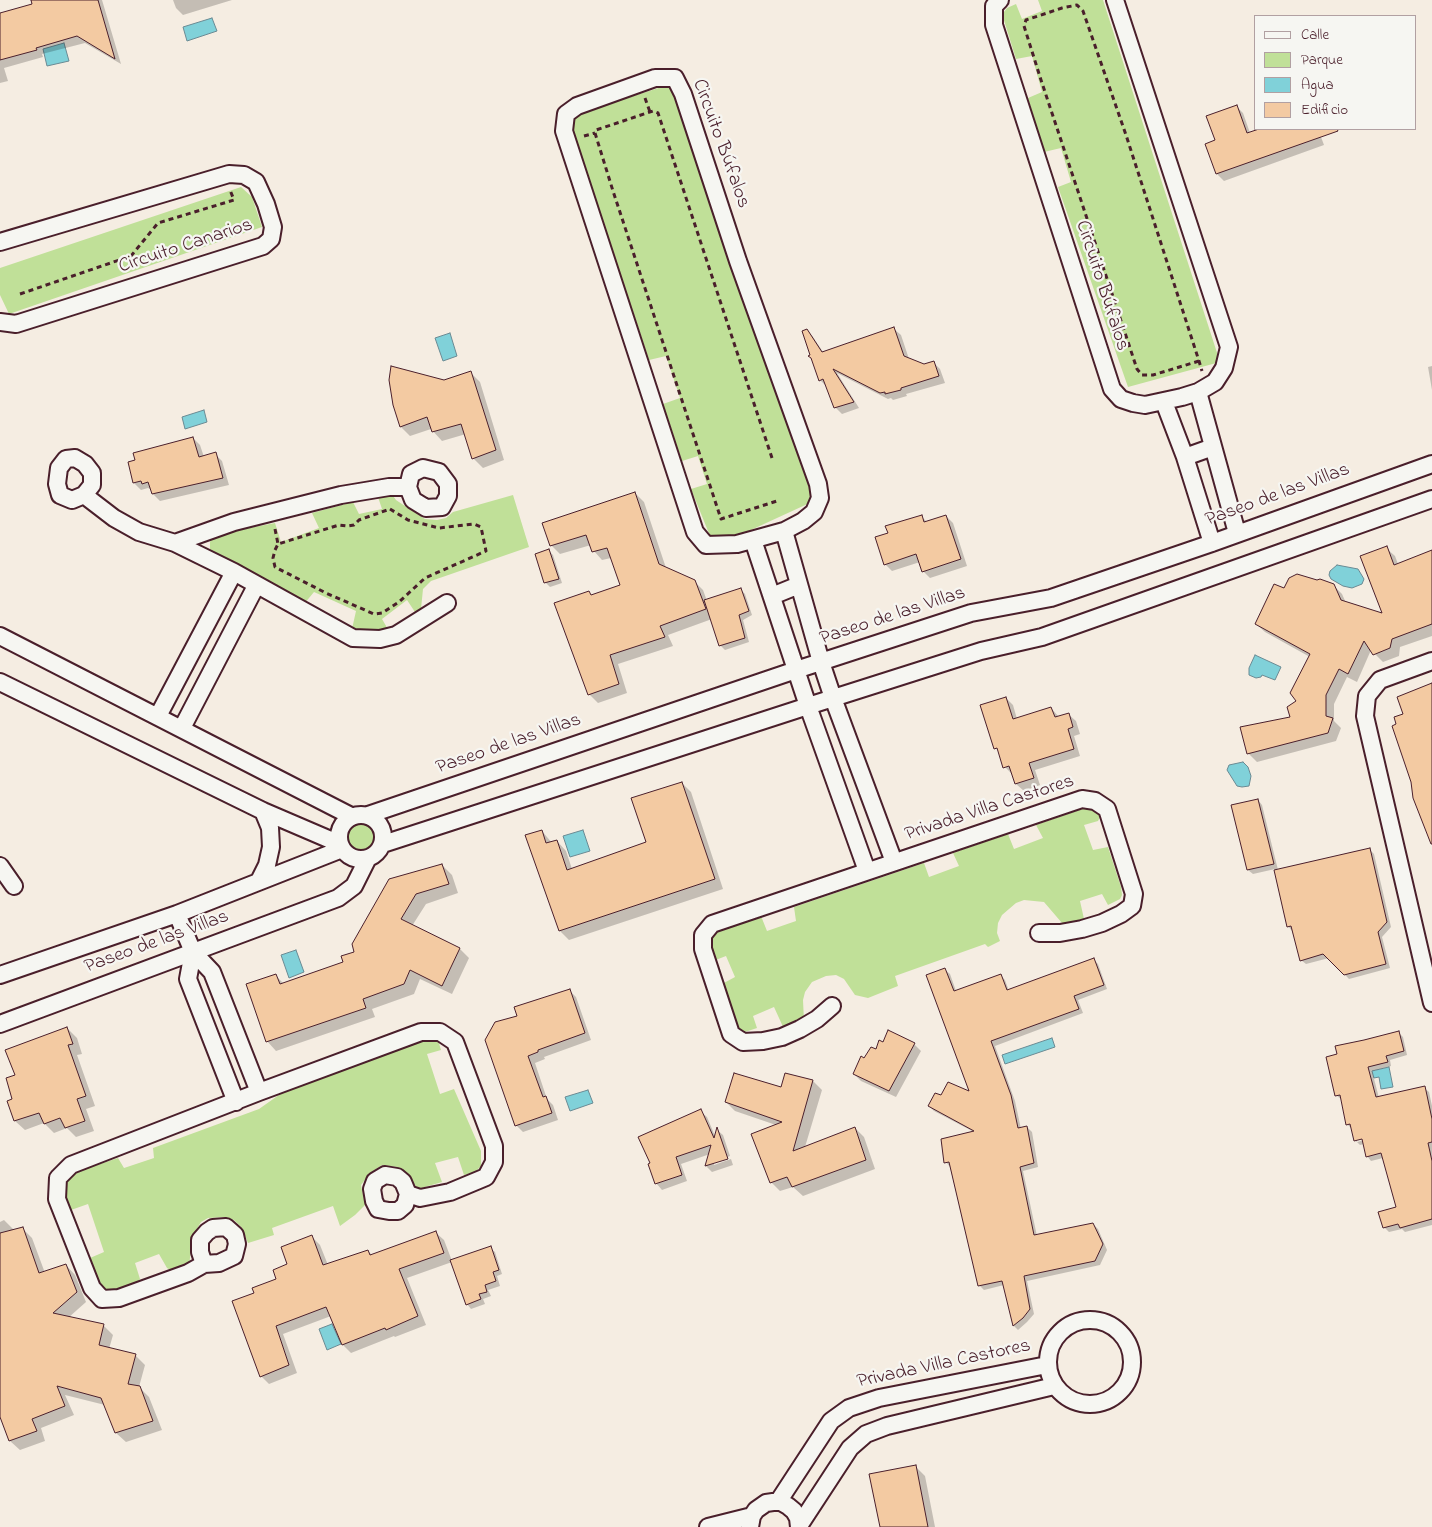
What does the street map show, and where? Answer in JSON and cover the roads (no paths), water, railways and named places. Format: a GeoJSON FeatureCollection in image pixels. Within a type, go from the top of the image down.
{"type":"FeatureCollection","features":[{"type":"Feature","properties":{"kind":"street","name":"Circuito Búfalos"},"geometry":{"type":"LineString","coordinates":[[1000,0],[994,6],[994,25],[1112,389],[1121,399],[1145,405],[1164,402],[1202,389],[1215,382],[1224,368],[1229,347],[1115,0]]}},
{"type":"Feature","properties":{"kind":"street","name":"Circuito Búfalos"},"geometry":{"type":"LineString","coordinates":[[655,78],[675,78],[683,94],[738,261],[818,484],[820,498],[814,512],[803,521],[784,530],[737,544],[706,544],[696,532],[564,132],[566,114],[578,106],[655,78]]}},
{"type":"Feature","properties":{"kind":"street","name":"Circuito Canarios"},"geometry":{"type":"LineString","coordinates":[[0,242],[225,175],[244,174],[256,182],[266,204],[273,227],[271,239],[263,246],[16,324],[0,322]]}},
{"type":"Feature","properties":{"kind":"street"},"geometry":{"type":"LineString","coordinates":[[1202,389],[1213,447],[1237,533]]}},
{"type":"Feature","properties":{"kind":"street"},"geometry":{"type":"LineString","coordinates":[[1164,402],[1185,456],[1212,543]]}},
{"type":"Feature","properties":{"kind":"street"},"geometry":{"type":"LineString","coordinates":[[1185,456],[1213,447]]}},
{"type":"Feature","properties":{"kind":"street","name":"Paseo de las Villas"},"geometry":{"type":"LineString","coordinates":[[368,815],[796,670],[971,613],[1051,598],[1212,543],[1432,464]]}},
{"type":"Feature","properties":{"kind":"street"},"geometry":{"type":"LineString","coordinates":[[175,543],[234,522],[341,495],[389,487],[408,488]]}},
{"type":"Feature","properties":{"kind":"street"},"geometry":{"type":"LineString","coordinates":[[84,495],[114,518],[139,532],[175,543],[234,572],[256,586],[353,638],[380,639],[396,636],[447,603]]}},
{"type":"Feature","properties":{"kind":"street"},"geometry":{"type":"LineString","coordinates":[[382,844],[832,698],[982,651],[1042,637],[1432,499]]}},
{"type":"Feature","properties":{"kind":"street","name":"Privada Villa Castores"},"geometry":{"type":"LineString","coordinates":[[784,530],[832,698],[894,862]]}},
{"type":"Feature","properties":{"kind":"street"},"geometry":{"type":"LineString","coordinates":[[753,540],[808,706],[867,871]]}},
{"type":"Feature","properties":{"kind":"street"},"geometry":{"type":"LineString","coordinates":[[158,716],[234,572]]}},
{"type":"Feature","properties":{"kind":"street"},"geometry":{"type":"LineString","coordinates":[[772,596],[799,585]]}},
{"type":"Feature","properties":{"kind":"street"},"geometry":{"type":"LineString","coordinates":[[182,728],[256,586]]}},
{"type":"Feature","properties":{"kind":"street"},"geometry":{"type":"LineString","coordinates":[[201,633],[225,645]]}},
{"type":"Feature","properties":{"kind":"street"},"geometry":{"type":"LineString","coordinates":[[0,636],[351,816]]}},
{"type":"Feature","properties":{"kind":"street"},"geometry":{"type":"LineString","coordinates":[[1432,660],[1380,680],[1367,696],[1365,716],[1432,1003]]}},
{"type":"Feature","properties":{"kind":"street"},"geometry":{"type":"LineString","coordinates":[[0,682],[263,811],[341,847],[354,858],[368,858],[379,850],[384,836],[382,827],[368,815],[351,816],[339,831],[341,847]]}},
{"type":"Feature","properties":{"kind":"street","name":"Privada Villa Castores"},"geometry":{"type":"LineString","coordinates":[[832,1006],[817,1019],[791,1033],[762,1041],[743,1042],[731,1034],[703,949],[703,935],[712,924],[867,871],[1082,799],[1095,801],[1107,809],[1134,894],[1132,906],[1122,914],[1082,929],[1060,933],[1039,933]]}},
{"type":"Feature","properties":{"kind":"street"},"geometry":{"type":"LineString","coordinates":[[259,881],[267,865],[271,847],[270,828],[263,811]]}},
{"type":"Feature","properties":{"kind":"street","name":"Paseo de las Villas"},"geometry":{"type":"LineString","coordinates":[[0,975],[177,914],[341,847]]}},
{"type":"Feature","properties":{"kind":"street","name":"Paseo de las Villas"},"geometry":{"type":"LineString","coordinates":[[0,1024],[338,898],[354,886],[368,858]]}},
{"type":"Feature","properties":{"kind":"street"},"geometry":{"type":"LineString","coordinates":[[0,866],[14,886]]}},
{"type":"Feature","properties":{"kind":"street"},"geometry":{"type":"LineString","coordinates":[[177,914],[193,952],[212,972],[259,1092]]}},
{"type":"Feature","properties":{"kind":"street"},"geometry":{"type":"LineString","coordinates":[[193,952],[188,979],[236,1102]]}},
{"type":"Feature","properties":{"kind":"street"},"geometry":{"type":"LineString","coordinates":[[210,1034],[232,1024]]}},
{"type":"Feature","properties":{"kind":"street"},"geometry":{"type":"LineString","coordinates":[[204,1264],[188,1273],[119,1298],[102,1299],[92,1288],[57,1199],[58,1178],[71,1165],[259,1092],[421,1032],[440,1032],[454,1042],[494,1146],[494,1162],[486,1177],[450,1192],[420,1198],[408,1194]]}},
{"type":"Feature","properties":{"kind":"street","name":"Privada Villa Castores"},"geometry":{"type":"LineString","coordinates":[[1088,1320],[1108,1324],[1124,1337],[1130,1348],[1132,1362],[1130,1375],[1124,1387],[1114,1397],[1102,1403],[1076,1402],[1064,1396],[1054,1386],[1049,1376],[1047,1365],[1049,1351],[1054,1339],[1063,1329],[1075,1322],[1088,1320]]}},
{"type":"Feature","properties":{"kind":"street","name":"Privada Villa Castores"},"geometry":{"type":"LineString","coordinates":[[778,1502],[831,1421],[849,1408],[879,1398],[1047,1365]]}},
{"type":"Feature","properties":{"kind":"street"},"geometry":{"type":"LineString","coordinates":[[799,1526],[850,1448],[866,1434],[887,1426],[1054,1386]]}},
{"type":"Feature","properties":{"kind":"street"},"geometry":{"type":"LineString","coordinates":[[708,1527],[751,1522],[756,1510],[766,1503],[778,1502],[794,1511],[799,1526]]}},
{"type":"Feature","properties":{"kind":"water"},"geometry":{"type":"Polygon","coordinates":[[[212,18],[217,31],[187,41],[183,27],[212,18]]]}},
{"type":"Feature","properties":{"kind":"water"},"geometry":{"type":"Polygon","coordinates":[[[64,43],[69,61],[47,66],[43,49],[64,43]]]}},
{"type":"Feature","properties":{"kind":"water"},"geometry":{"type":"Polygon","coordinates":[[[450,333],[457,356],[443,361],[435,338],[450,333]]]}},
{"type":"Feature","properties":{"kind":"water"},"geometry":{"type":"Polygon","coordinates":[[[204,410],[207,422],[185,429],[182,417],[204,410]]]}},
{"type":"Feature","properties":{"kind":"water"},"geometry":{"type":"Polygon","coordinates":[[[1337,565],[1358,569],[1364,579],[1362,584],[1352,588],[1343,586],[1331,579],[1330,571],[1337,565]]]}},
{"type":"Feature","properties":{"kind":"water"},"geometry":{"type":"Polygon","coordinates":[[[1255,655],[1281,667],[1275,680],[1262,675],[1256,678],[1249,675],[1249,668],[1255,655]]]}},
{"type":"Feature","properties":{"kind":"water"},"geometry":{"type":"Polygon","coordinates":[[[1243,762],[1248,767],[1251,776],[1249,786],[1242,787],[1237,786],[1227,770],[1229,765],[1243,762]]]}},
{"type":"Feature","properties":{"kind":"water"},"geometry":{"type":"Polygon","coordinates":[[[583,830],[590,851],[570,857],[563,836],[583,830]]]}},
{"type":"Feature","properties":{"kind":"water"},"geometry":{"type":"Polygon","coordinates":[[[296,950],[304,972],[289,978],[281,955],[296,950]]]}},
{"type":"Feature","properties":{"kind":"water"},"geometry":{"type":"Polygon","coordinates":[[[1052,1038],[1055,1047],[1005,1064],[1002,1055],[1052,1038]]]}},
{"type":"Feature","properties":{"kind":"water"},"geometry":{"type":"Polygon","coordinates":[[[1389,1067],[1393,1087],[1381,1089],[1379,1077],[1374,1078],[1372,1071],[1389,1067]]]}},
{"type":"Feature","properties":{"kind":"water"},"geometry":{"type":"Polygon","coordinates":[[[588,1090],[593,1103],[570,1111],[565,1097],[588,1090]]]}},
{"type":"Feature","properties":{"kind":"water"},"geometry":{"type":"Polygon","coordinates":[[[332,1324],[341,1344],[327,1350],[319,1329],[332,1324]]]}}]}
